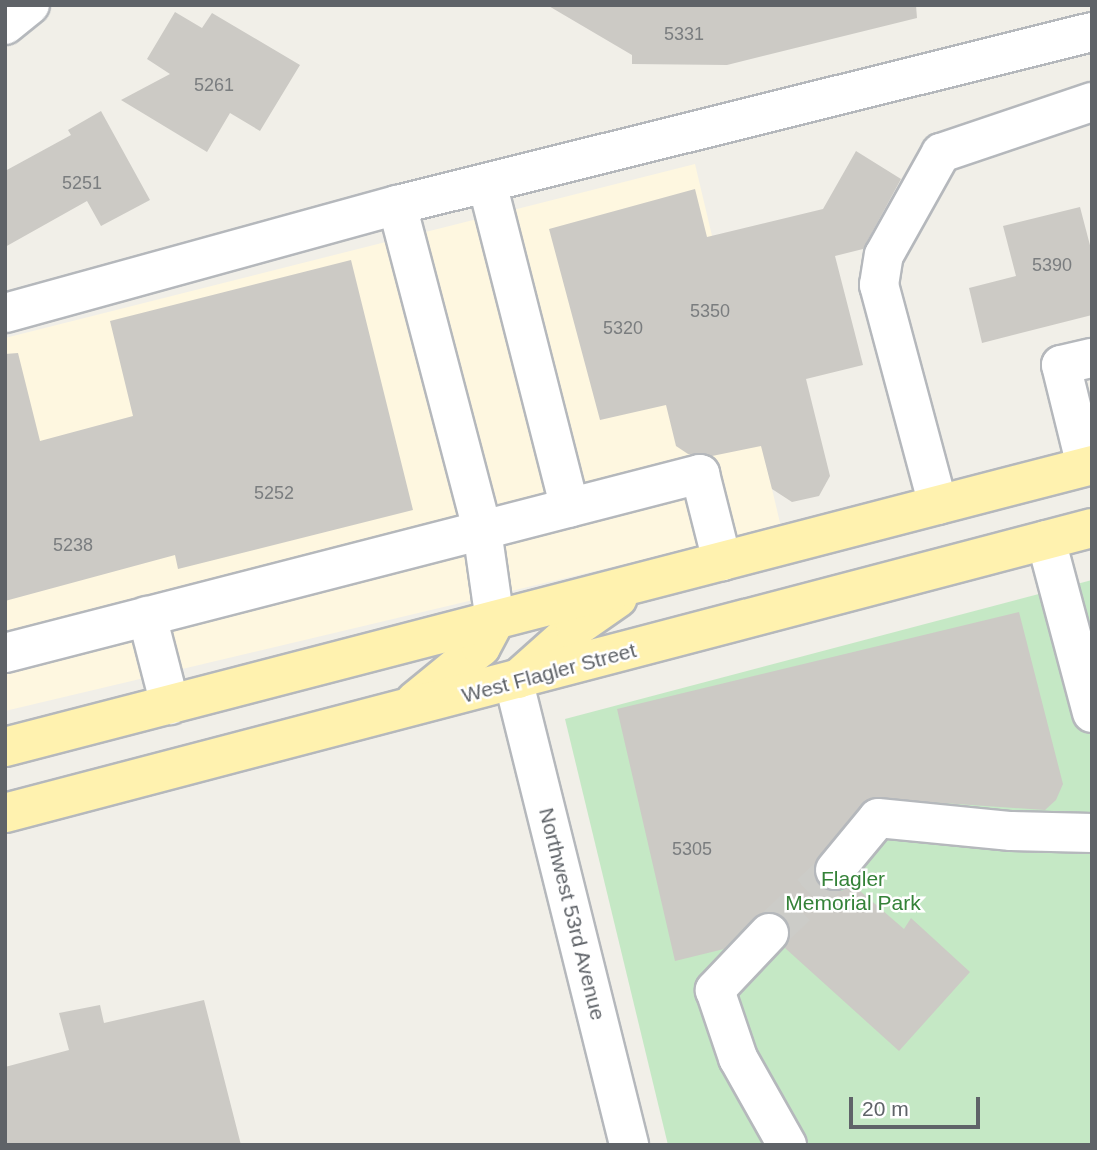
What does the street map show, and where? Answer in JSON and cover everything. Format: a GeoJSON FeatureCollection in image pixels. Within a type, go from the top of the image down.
{"type":"FeatureCollection","features":[{"type":"Feature","properties":{"kind":"main road"},"geometry":{"type":"LineString","coordinates":[[5,747],[1089,466]]}},
{"type":"Feature","properties":{"kind":"main road"},"geometry":{"type":"LineString","coordinates":[[1031,481],[1046,540]]}},
{"type":"Feature","properties":{"kind":"main road","name":"West Flagler Street"},"geometry":{"type":"LineString","coordinates":[[5,813],[514,683],[1092,528]]}},
{"type":"Feature","properties":{"kind":"main road"},"geometry":{"type":"LineString","coordinates":[[514,683],[575,628],[640,583]]}},
{"type":"Feature","properties":{"kind":"main road"},"geometry":{"type":"LineString","coordinates":[[402,710],[461,667],[481,647],[495,621]]}},
{"type":"Feature","properties":{"kind":"street"},"geometry":{"type":"LineString","coordinates":[[5,25],[30,5]]}},
{"type":"Feature","properties":{"kind":"street"},"geometry":{"type":"LineString","coordinates":[[5,313],[397,205],[1092,32]]}},
{"type":"Feature","properties":{"kind":"street"},"geometry":{"type":"LineString","coordinates":[[938,505],[879,285],[884,255],[941,153],[1092,103]]}},
{"type":"Feature","properties":{"kind":"street"},"geometry":{"type":"LineString","coordinates":[[487,183],[570,508]]}},
{"type":"Feature","properties":{"kind":"street"},"geometry":{"type":"LineString","coordinates":[[397,205],[482,530],[495,621]]}},
{"type":"Feature","properties":{"kind":"street"},"geometry":{"type":"LineString","coordinates":[[1089,466],[1061,365],[1092,358]]}},
{"type":"Feature","properties":{"kind":"street"},"geometry":{"type":"LineString","coordinates":[[5,653],[700,474],[722,561]]}},
{"type":"Feature","properties":{"kind":"street"},"geometry":{"type":"LineString","coordinates":[[1046,540],[1092,713]]}},
{"type":"Feature","properties":{"kind":"street"},"geometry":{"type":"LineString","coordinates":[[147,616],[170,705]]}},
{"type":"Feature","properties":{"kind":"street","name":"Northwest 53rd Avenue"},"geometry":{"type":"LineString","coordinates":[[514,683],[629,1145]]}},
{"type":"Feature","properties":{"kind":"street"},"geometry":{"type":"LineString","coordinates":[[835,870],[878,818],[1011,831],[1092,833]]}},
{"type":"Feature","properties":{"kind":"street"},"geometry":{"type":"LineString","coordinates":[[769,933],[715,990],[738,1058],[787,1145]]}},
{"type":"Feature","properties":{"kind":"shaded area"},"geometry":{"type":"Polygon","coordinates":[[[695,164],[781,527],[5,711],[5,338],[695,164]]]}},
{"type":"Feature","properties":{"kind":"green space","name":"Flagler Memorial Park"},"geometry":{"type":"Polygon","coordinates":[[[1092,580],[1092,1145],[668,1145],[565,719],[1092,580]]]}},
{"type":"Feature","properties":{"kind":"building"},"geometry":{"type":"Polygon","coordinates":[[[547,5],[916,5],[917,18],[727,65],[632,64],[632,55],[547,5]]]}},
{"type":"Feature","properties":{"kind":"building"},"geometry":{"type":"Polygon","coordinates":[[[175,12],[202,28],[212,13],[300,65],[260,131],[230,113],[207,152],[121,100],[170,74],[147,59],[175,12]]]}},
{"type":"Feature","properties":{"kind":"building"},"geometry":{"type":"Polygon","coordinates":[[[101,111],[150,200],[101,226],[87,201],[5,247],[5,171],[71,135],[68,130],[101,111]]]}},
{"type":"Feature","properties":{"kind":"building"},"geometry":{"type":"Polygon","coordinates":[[[856,151],[901,179],[863,249],[835,256],[863,365],[806,379],[830,476],[819,496],[792,502],[772,489],[761,446],[712,456],[688,454],[676,446],[666,405],[600,420],[549,229],[695,189],[707,237],[823,209],[856,151]]]}},
{"type":"Feature","properties":{"kind":"building"},"geometry":{"type":"Polygon","coordinates":[[[1080,207],[1092,253],[1092,315],[982,343],[969,288],[1016,276],[1003,226],[1080,207]]]}},
{"type":"Feature","properties":{"kind":"building"},"geometry":{"type":"Polygon","coordinates":[[[351,260],[413,510],[178,569],[175,555],[5,601],[5,354],[18,353],[40,441],[133,416],[110,321],[351,260]]]}},
{"type":"Feature","properties":{"kind":"building"},"geometry":{"type":"Polygon","coordinates":[[[1019,612],[1063,784],[1056,800],[1045,810],[870,798],[814,866],[822,887],[842,891],[852,884],[904,929],[911,918],[970,972],[899,1051],[785,948],[790,927],[775,912],[754,918],[724,949],[675,961],[617,709],[1019,612]]]}},
{"type":"Feature","properties":{"kind":"building"},"geometry":{"type":"Polygon","coordinates":[[[204,1000],[241,1145],[5,1145],[5,1067],[69,1050],[59,1013],[100,1005],[104,1023],[204,1000]]]}},
{"type":"Feature","properties":{"kind":"tunnel"},"geometry":{"type":"LineString","coordinates":[[769,933],[835,870]]}}]}
